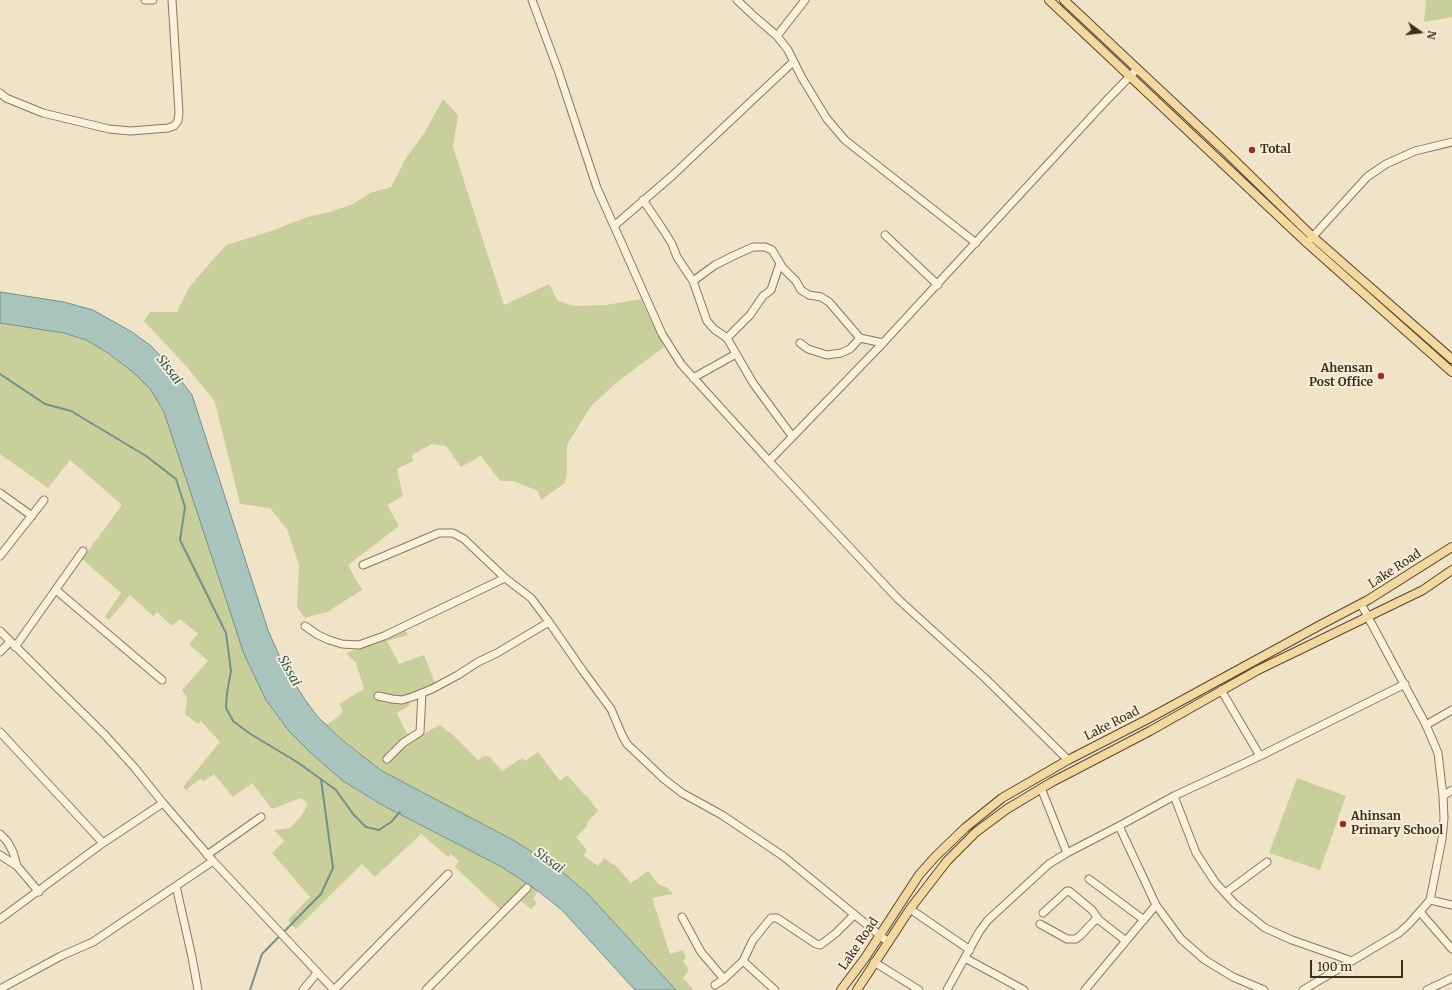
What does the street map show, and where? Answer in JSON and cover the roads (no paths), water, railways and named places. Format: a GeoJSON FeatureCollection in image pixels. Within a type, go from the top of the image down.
{"type":"FeatureCollection","features":[{"type":"Feature","properties":{"kind":"main road"},"geometry":{"type":"LineString","coordinates":[[1049,0],[1307,243],[1452,372]]}},
{"type":"Feature","properties":{"kind":"main road"},"geometry":{"type":"LineString","coordinates":[[1064,0],[1227,153],[1313,237],[1452,360]]}},
{"type":"Feature","properties":{"kind":"main road","name":"Lake Road"},"geometry":{"type":"LineString","coordinates":[[841,990],[880,936],[919,875],[965,828],[1002,798],[1068,760],[1146,720],[1361,604],[1452,547]]}},
{"type":"Feature","properties":{"kind":"main road","name":"Lake Road"},"geometry":{"type":"LineString","coordinates":[[856,990],[910,909],[947,861],[976,832],[1007,809],[1041,788],[1150,731],[1258,670],[1423,590],[1452,570]]}},
{"type":"Feature","properties":{"kind":"street"},"geometry":{"type":"LineString","coordinates":[[145,0],[153,0]]}},
{"type":"Feature","properties":{"kind":"street"},"geometry":{"type":"LineString","coordinates":[[0,93],[6,98],[43,113],[109,129],[131,131],[168,128],[174,126],[178,121],[179,112],[172,0]]}},
{"type":"Feature","properties":{"kind":"street"},"geometry":{"type":"LineString","coordinates":[[532,0],[558,70],[597,188],[662,334],[681,364],[898,599],[986,679],[1068,760]]}},
{"type":"Feature","properties":{"kind":"street"},"geometry":{"type":"LineString","coordinates":[[737,0],[777,36],[788,50],[793,62],[820,110],[845,140],[976,243]]}},
{"type":"Feature","properties":{"kind":"street"},"geometry":{"type":"LineString","coordinates":[[777,36],[805,0]]}},
{"type":"Feature","properties":{"kind":"street"},"geometry":{"type":"LineString","coordinates":[[614,226],[673,175],[793,62]]}},
{"type":"Feature","properties":{"kind":"street"},"geometry":{"type":"LineString","coordinates":[[769,460],[884,343],[1137,69]]}},
{"type":"Feature","properties":{"kind":"street"},"geometry":{"type":"LineString","coordinates":[[1307,243],[1367,177],[1386,164],[1414,151],[1452,142]]}},
{"type":"Feature","properties":{"kind":"street"},"geometry":{"type":"LineString","coordinates":[[643,200],[664,231],[672,244],[677,257],[693,281],[707,321],[727,338],[768,405],[792,436]]}},
{"type":"Feature","properties":{"kind":"street"},"geometry":{"type":"LineString","coordinates":[[885,235],[938,284]]}},
{"type":"Feature","properties":{"kind":"street"},"geometry":{"type":"LineString","coordinates":[[693,281],[715,265],[754,247],[765,247],[772,250],[780,264],[796,281],[801,290],[809,295],[821,297],[829,302],[860,338],[884,343]]}},
{"type":"Feature","properties":{"kind":"street"},"geometry":{"type":"LineString","coordinates":[[727,338],[750,315],[763,296],[771,290],[780,264]]}},
{"type":"Feature","properties":{"kind":"street"},"geometry":{"type":"LineString","coordinates":[[800,342],[808,349],[827,355],[841,353],[850,349],[860,338]]}},
{"type":"Feature","properties":{"kind":"street"},"geometry":{"type":"LineString","coordinates":[[693,378],[736,354]]}},
{"type":"Feature","properties":{"kind":"street"},"geometry":{"type":"LineString","coordinates":[[0,493],[32,516]]}},
{"type":"Feature","properties":{"kind":"street"},"geometry":{"type":"LineString","coordinates":[[0,556],[44,500]]}},
{"type":"Feature","properties":{"kind":"street"},"geometry":{"type":"LineString","coordinates":[[363,565],[439,533],[453,533],[464,539],[505,578],[531,598],[582,671],[611,709],[622,735],[632,749],[664,779],[682,793],[722,815],[783,856],[888,942]]}},
{"type":"Feature","properties":{"kind":"street"},"geometry":{"type":"LineString","coordinates":[[0,652],[12,645],[56,590],[83,551]]}},
{"type":"Feature","properties":{"kind":"street"},"geometry":{"type":"LineString","coordinates":[[305,626],[329,640],[342,644],[359,645],[384,636],[505,578]]}},
{"type":"Feature","properties":{"kind":"street"},"geometry":{"type":"LineString","coordinates":[[56,590],[162,680]]}},
{"type":"Feature","properties":{"kind":"street"},"geometry":{"type":"LineString","coordinates":[[1303,990],[1399,933],[1409,924],[1430,900],[1442,839],[1444,818],[1443,796],[1438,753],[1426,725],[1405,684],[1361,604]]}},
{"type":"Feature","properties":{"kind":"street"},"geometry":{"type":"LineString","coordinates":[[378,696],[402,700],[422,693],[458,675],[549,622]]}},
{"type":"Feature","properties":{"kind":"street"},"geometry":{"type":"LineString","coordinates":[[0,631],[12,645],[105,735],[134,767],[212,861],[334,990],[448,874]]}},
{"type":"Feature","properties":{"kind":"street"},"geometry":{"type":"LineString","coordinates":[[947,990],[979,932],[988,920],[1049,864],[1067,852],[1174,796],[1260,756],[1405,684]]}},
{"type":"Feature","properties":{"kind":"street"},"geometry":{"type":"LineString","coordinates":[[1221,690],[1260,756]]}},
{"type":"Feature","properties":{"kind":"street"},"geometry":{"type":"LineString","coordinates":[[387,759],[403,743],[420,732],[422,693]]}},
{"type":"Feature","properties":{"kind":"street"},"geometry":{"type":"LineString","coordinates":[[1426,725],[1452,710]]}},
{"type":"Feature","properties":{"kind":"street"},"geometry":{"type":"LineString","coordinates":[[0,732],[103,843]]}},
{"type":"Feature","properties":{"kind":"street"},"geometry":{"type":"LineString","coordinates":[[1041,788],[1067,852]]}},
{"type":"Feature","properties":{"kind":"street"},"geometry":{"type":"LineString","coordinates":[[1443,796],[1452,790]]}},
{"type":"Feature","properties":{"kind":"street"},"geometry":{"type":"LineString","coordinates":[[1174,796],[1196,853],[1205,869],[1235,904],[1265,928],[1292,940],[1352,961]]}},
{"type":"Feature","properties":{"kind":"street"},"geometry":{"type":"LineString","coordinates":[[0,920],[103,843],[163,803]]}},
{"type":"Feature","properties":{"kind":"street"},"geometry":{"type":"LineString","coordinates":[[207,855],[261,817]]}},
{"type":"Feature","properties":{"kind":"street"},"geometry":{"type":"LineString","coordinates":[[1119,826],[1156,905],[1181,939],[1205,960],[1232,977],[1264,990]]}},
{"type":"Feature","properties":{"kind":"street"},"geometry":{"type":"LineString","coordinates":[[0,834],[7,842],[17,866]]}},
{"type":"Feature","properties":{"kind":"street"},"geometry":{"type":"LineString","coordinates":[[0,855],[17,866],[39,892]]}},
{"type":"Feature","properties":{"kind":"street"},"geometry":{"type":"LineString","coordinates":[[0,989],[61,956],[93,942],[212,861]]}},
{"type":"Feature","properties":{"kind":"street"},"geometry":{"type":"LineString","coordinates":[[1225,893],[1268,862]]}},
{"type":"Feature","properties":{"kind":"street"},"geometry":{"type":"LineString","coordinates":[[1089,879],[1144,920]]}},
{"type":"Feature","properties":{"kind":"street"},"geometry":{"type":"LineString","coordinates":[[176,886],[198,990]]}},
{"type":"Feature","properties":{"kind":"street"},"geometry":{"type":"LineString","coordinates":[[426,990],[528,888]]}},
{"type":"Feature","properties":{"kind":"street"},"geometry":{"type":"LineString","coordinates":[[1043,914],[1067,891],[1069,891],[1092,910],[1099,920],[1126,941]]}},
{"type":"Feature","properties":{"kind":"street"},"geometry":{"type":"LineString","coordinates":[[1430,900],[1452,905]]}},
{"type":"Feature","properties":{"kind":"street"},"geometry":{"type":"LineString","coordinates":[[1085,990],[1156,905]]}},
{"type":"Feature","properties":{"kind":"street"},"geometry":{"type":"LineString","coordinates":[[910,909],[970,950]]}},
{"type":"Feature","properties":{"kind":"street"},"geometry":{"type":"LineString","coordinates":[[1420,912],[1452,949]]}},
{"type":"Feature","properties":{"kind":"street"},"geometry":{"type":"LineString","coordinates":[[714,985],[724,979],[743,961],[753,940],[771,918],[778,918],[816,944],[820,945],[832,937],[854,915]]}},
{"type":"Feature","properties":{"kind":"street"},"geometry":{"type":"LineString","coordinates":[[682,917],[701,952],[724,979]]}},
{"type":"Feature","properties":{"kind":"street"},"geometry":{"type":"LineString","coordinates":[[1040,924],[1067,938],[1076,939],[1095,920],[1099,920]]}},
{"type":"Feature","properties":{"kind":"street"},"geometry":{"type":"LineString","coordinates":[[965,958],[1024,990]]}},
{"type":"Feature","properties":{"kind":"street"},"geometry":{"type":"LineString","coordinates":[[743,961],[775,990]]}},
{"type":"Feature","properties":{"kind":"street"},"geometry":{"type":"LineString","coordinates":[[874,962],[919,990]]}},
{"type":"Feature","properties":{"kind":"street"},"geometry":{"type":"LineString","coordinates":[[303,990],[317,973]]}},
{"type":"Feature","properties":{"kind":"street"},"geometry":{"type":"LineString","coordinates":[[1427,990],[1452,978]]}},
{"type":"Feature","properties":{"kind":"water","name":"Sissai"},"geometry":{"type":"Polygon","coordinates":[[[0,292],[64,302],[93,310],[132,332],[151,346],[170,366],[192,395],[268,630],[285,669],[317,716],[342,740],[382,771],[515,841],[560,870],[588,894],[676,990],[635,990],[562,910],[538,891],[502,867],[384,806],[343,781],[312,754],[288,730],[266,700],[244,654],[164,412],[151,390],[134,373],[108,353],[86,340],[64,333],[0,323],[0,292]]]}},
{"type":"Feature","properties":{"kind":"waterway"},"geometry":{"type":"LineString","coordinates":[[0,374],[45,404],[71,411],[146,456],[176,479],[185,507],[180,540],[226,633],[231,671],[226,708],[233,721],[249,733],[297,762],[336,790],[353,814],[366,827],[379,830],[391,822],[400,812]]}},
{"type":"Feature","properties":{"kind":"waterway"},"geometry":{"type":"LineString","coordinates":[[250,990],[262,954],[321,894],[333,868],[321,779]]}},
{"type":"Feature","properties":{"kind":"place","name":"Total"},"geometry":{"type":"Point","coordinates":[1252,150]}},
{"type":"Feature","properties":{"kind":"place","name":"Ahensan Post Office"},"geometry":{"type":"Point","coordinates":[1381,376]}},
{"type":"Feature","properties":{"kind":"place","name":"Ahinsan Primary School"},"geometry":{"type":"Point","coordinates":[1343,824]}}]}
